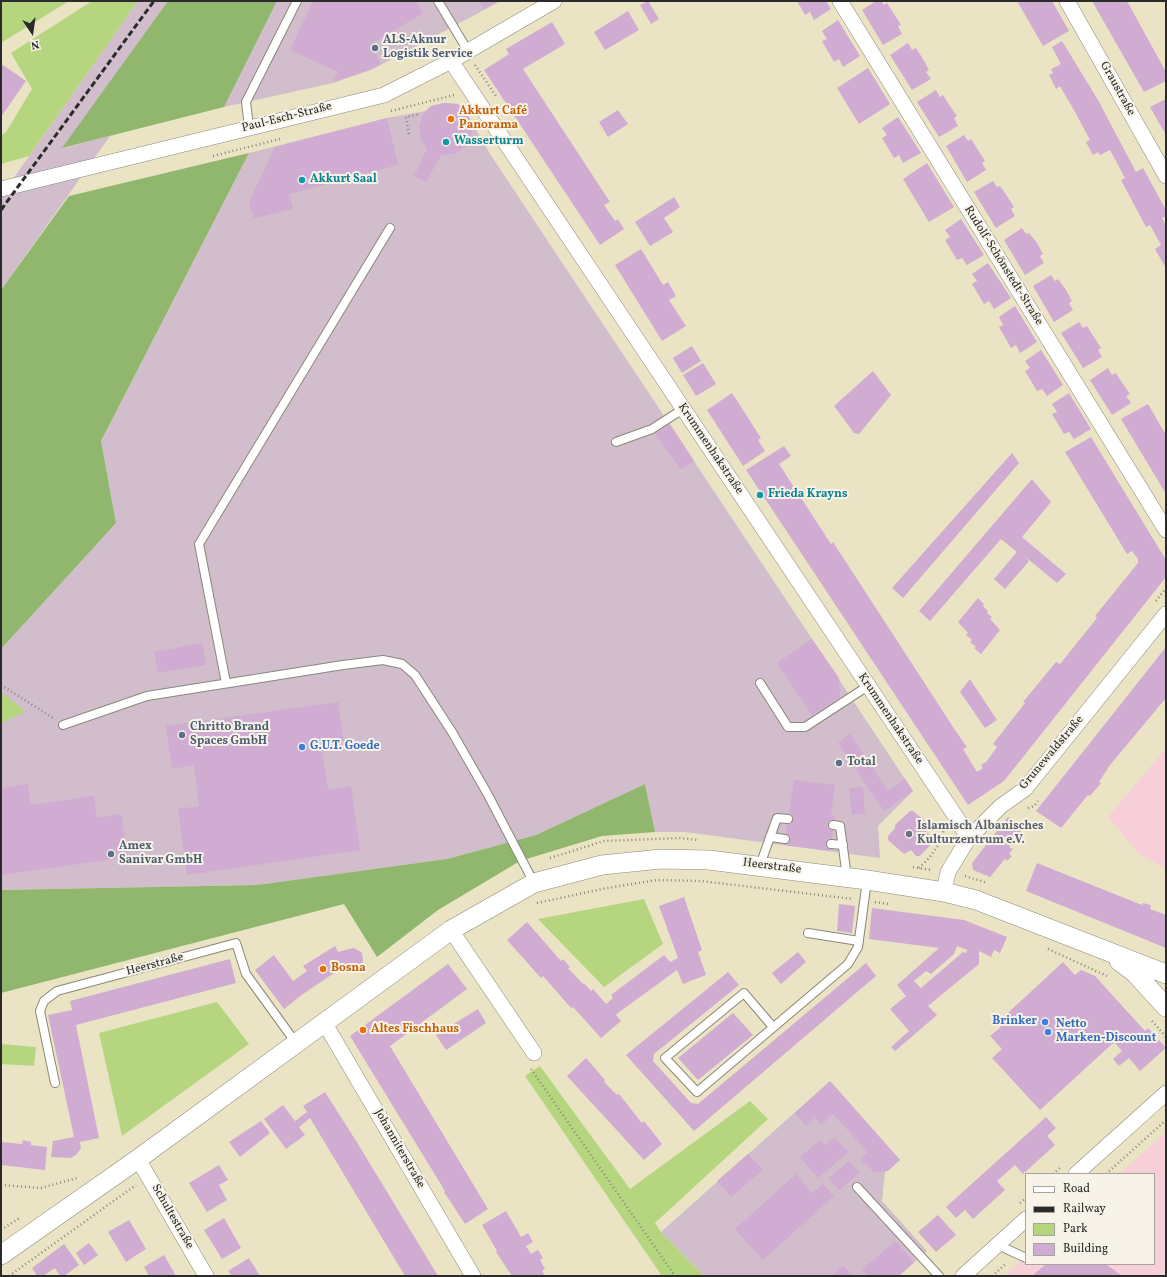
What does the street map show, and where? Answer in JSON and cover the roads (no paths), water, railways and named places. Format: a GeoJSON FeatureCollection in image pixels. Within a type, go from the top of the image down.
{"type":"FeatureCollection","features":[{"type":"Feature","properties":{"kind":"street","name":"Paul-Esch-Straße"},"geometry":{"type":"LineString","coordinates":[[1,189],[384,94],[451,61],[470,55],[554,1]]}},
{"type":"Feature","properties":{"kind":"street","name":"Rudolf-Schönstedt-Straße"},"geometry":{"type":"LineString","coordinates":[[840,1],[1166,530]]}},
{"type":"Feature","properties":{"kind":"street","name":"Graustraße"},"geometry":{"type":"LineString","coordinates":[[1067,1],[1166,176]]}},
{"type":"Feature","properties":{"kind":"street","name":"Krummenhakstraße"},"geometry":{"type":"LineString","coordinates":[[451,61],[958,820],[968,839]]}},
{"type":"Feature","properties":{"kind":"street","name":"Grunewaldstraße"},"geometry":{"type":"LineString","coordinates":[[944,892],[948,872],[968,839],[1001,806],[1025,789],[1166,614]]}},
{"type":"Feature","properties":{"kind":"street","name":"Heerstraße"},"geometry":{"type":"LineString","coordinates":[[1,1255],[138,1159],[452,930],[534,883],[602,865],[661,859],[709,860],[760,865],[944,892],[976,900],[1096,945],[1166,974]]}},
{"type":"Feature","properties":{"kind":"street"},"geometry":{"type":"LineString","coordinates":[[452,930],[534,1053]]}},
{"type":"Feature","properties":{"kind":"street","name":"Heerstraße"},"geometry":{"type":"LineString","coordinates":[[1096,945],[1135,973],[1166,1007]]}},
{"type":"Feature","properties":{"kind":"street","name":"Johanniterstraße"},"geometry":{"type":"LineString","coordinates":[[324,1022],[473,1276]]}},
{"type":"Feature","properties":{"kind":"street"},"geometry":{"type":"LineString","coordinates":[[1077,1173],[1166,1093]]}},
{"type":"Feature","properties":{"kind":"street","name":"Schultestraße"},"geometry":{"type":"LineString","coordinates":[[138,1159],[206,1276]]}},
{"type":"Feature","properties":{"kind":"street"},"geometry":{"type":"LineString","coordinates":[[963,1276],[1025,1220]]}},
{"type":"Feature","properties":{"kind":"lane"},"geometry":{"type":"LineString","coordinates":[[249,127],[246,102],[297,1]]}},
{"type":"Feature","properties":{"kind":"lane"},"geometry":{"type":"LineString","coordinates":[[438,1],[470,55]]}},
{"type":"Feature","properties":{"kind":"lane"},"geometry":{"type":"LineString","coordinates":[[226,682],[199,544],[390,228]]}},
{"type":"Feature","properties":{"kind":"lane"},"geometry":{"type":"LineString","coordinates":[[616,442],[652,429],[683,409]]}},
{"type":"Feature","properties":{"kind":"lane"},"geometry":{"type":"LineString","coordinates":[[63,725],[147,696],[226,682],[382,660],[402,664],[415,675],[452,732],[534,883]]}},
{"type":"Feature","properties":{"kind":"lane"},"geometry":{"type":"LineString","coordinates":[[760,683],[788,727],[805,727],[868,686]]}},
{"type":"Feature","properties":{"kind":"lane"},"geometry":{"type":"LineString","coordinates":[[760,865],[777,818],[788,819]]}},
{"type":"Feature","properties":{"kind":"lane"},"geometry":{"type":"LineString","coordinates":[[834,825],[840,826],[847,877]]}},
{"type":"Feature","properties":{"kind":"lane"},"geometry":{"type":"LineString","coordinates":[[770,837],[785,839]]}},
{"type":"Feature","properties":{"kind":"lane"},"geometry":{"type":"LineString","coordinates":[[831,844],[842,845]]}},
{"type":"Feature","properties":{"kind":"lane"},"geometry":{"type":"LineString","coordinates":[[773,1027],[744,993],[665,1058],[697,1092],[848,964],[858,947],[867,880]]}},
{"type":"Feature","properties":{"kind":"lane"},"geometry":{"type":"LineString","coordinates":[[808,933],[859,941]]}},
{"type":"Feature","properties":{"kind":"lane","name":"Heerstraße"},"geometry":{"type":"LineString","coordinates":[[55,1083],[40,1011],[44,1001],[57,991],[236,943],[246,974],[296,1043]]}},
{"type":"Feature","properties":{"kind":"lane"},"geometry":{"type":"LineString","coordinates":[[857,1187],[939,1276]]}},
{"type":"Feature","properties":{"kind":"lane"},"geometry":{"type":"LineString","coordinates":[[998,1244],[1025,1258]]}},
{"type":"Feature","properties":{"kind":"railway"},"geometry":{"type":"LineString","coordinates":[[1,210],[154,1]]}},
{"type":"Feature","properties":{"kind":"place","name":"ALS-Aknur Logistik Service"},"geometry":{"type":"Point","coordinates":[375,48]}},
{"type":"Feature","properties":{"kind":"place","name":"Akkurt Café Panorama"},"geometry":{"type":"Point","coordinates":[451,119]}},
{"type":"Feature","properties":{"kind":"place","name":"Wasserturm"},"geometry":{"type":"Point","coordinates":[446,142]}},
{"type":"Feature","properties":{"kind":"place","name":"Akkurt Saal"},"geometry":{"type":"Point","coordinates":[302,180]}},
{"type":"Feature","properties":{"kind":"place","name":"Frieda Krayns"},"geometry":{"type":"Point","coordinates":[760,495]}},
{"type":"Feature","properties":{"kind":"place","name":"Chritto Brand Spaces GmbH"},"geometry":{"type":"Point","coordinates":[182,735]}},
{"type":"Feature","properties":{"kind":"place","name":"G.U.T. Goede"},"geometry":{"type":"Point","coordinates":[302,747]}},
{"type":"Feature","properties":{"kind":"place","name":"Total"},"geometry":{"type":"Point","coordinates":[839,763]}},
{"type":"Feature","properties":{"kind":"place","name":"Islamisch Albanisches Kulturzentrum e.V."},"geometry":{"type":"Point","coordinates":[909,834]}},
{"type":"Feature","properties":{"kind":"place","name":"Amex Sanivar GmbH"},"geometry":{"type":"Point","coordinates":[111,854]}},
{"type":"Feature","properties":{"kind":"place","name":"Bosna"},"geometry":{"type":"Point","coordinates":[323,969]}},
{"type":"Feature","properties":{"kind":"place","name":"Brinker"},"geometry":{"type":"Point","coordinates":[1045,1022]}},
{"type":"Feature","properties":{"kind":"place","name":"Altes Fischhaus"},"geometry":{"type":"Point","coordinates":[363,1030]}},
{"type":"Feature","properties":{"kind":"place","name":"Netto Marken-Discount"},"geometry":{"type":"Point","coordinates":[1048,1032]}}]}
